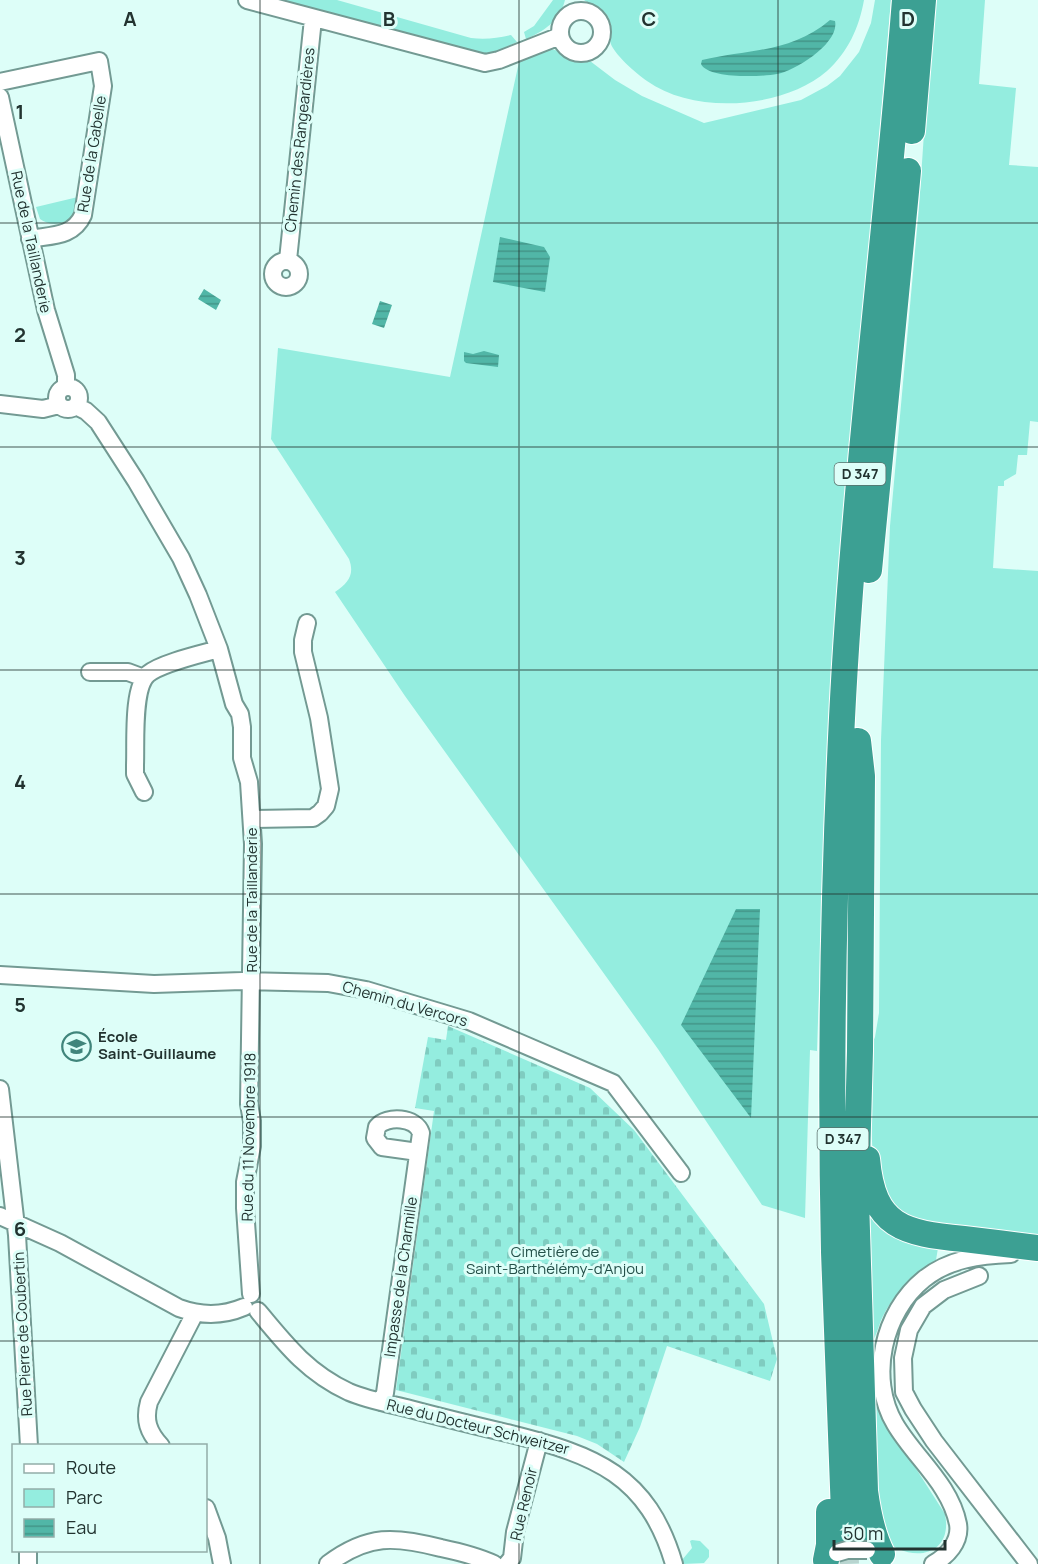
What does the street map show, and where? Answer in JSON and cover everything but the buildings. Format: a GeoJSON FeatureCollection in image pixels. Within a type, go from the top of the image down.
{"type":"FeatureCollection","features":[{"type":"Feature","properties":{"kind":"highway","name":"D 347"},"geometry":{"type":"LineString","coordinates":[[854,1553],[830,1521],[821,1342],[821,1142],[827,968],[833,949],[842,716],[850,590],[905,0]]}},
{"type":"Feature","properties":{"kind":"highway","name":"D 347"},"geometry":{"type":"LineString","coordinates":[[854,1553],[844,1275],[843,1114],[846,943],[867,598],[923,0]]}},
{"type":"Feature","properties":{"kind":"highway"},"geometry":{"type":"LineString","coordinates":[[854,1553],[875,1540],[869,1519],[862,1440],[855,1199],[860,1051],[862,776],[858,741]]}},
{"type":"Feature","properties":{"kind":"highway"},"geometry":{"type":"LineString","coordinates":[[860,1051],[864,1081],[867,1162],[871,1186],[877,1204],[889,1219],[902,1228],[926,1235],[1038,1250]]}},
{"type":"Feature","properties":{"kind":"street"},"geometry":{"type":"LineString","coordinates":[[247,0],[484,63],[499,60],[560,36]]}},
{"type":"Feature","properties":{"kind":"street"},"geometry":{"type":"LineString","coordinates":[[574,6],[595,15],[602,27],[601,40],[592,51],[579,53],[567,47],[560,36],[560,29],[565,18],[574,6]]}},
{"type":"Feature","properties":{"kind":"street","name":"Chemin des Rangeardières"},"geometry":{"type":"LineString","coordinates":[[288,261],[313,19]]}},
{"type":"Feature","properties":{"kind":"street","name":"Rue de la Gabelle"},"geometry":{"type":"LineString","coordinates":[[0,82],[99,61],[103,86],[83,215],[79,225],[71,231],[30,239]]}},
{"type":"Feature","properties":{"kind":"street","name":"Rue de la Taillanderie"},"geometry":{"type":"LineString","coordinates":[[0,97],[8,174],[30,239],[46,310],[66,375],[66,387],[73,388],[78,393],[79,400],[68,405]]}},
{"type":"Feature","properties":{"kind":"street"},"geometry":{"type":"LineString","coordinates":[[0,404],[43,409],[68,405]]}},
{"type":"Feature","properties":{"kind":"street","name":"Rue de la Taillanderie"},"geometry":{"type":"LineString","coordinates":[[68,405],[86,411],[98,422],[170,538],[190,578],[219,649],[242,727],[242,758],[249,782],[252,819],[251,981]]}},
{"type":"Feature","properties":{"kind":"street","name":"Rue de la Taillanderie"},"geometry":{"type":"LineString","coordinates":[[252,819],[313,818],[321,813],[329,798],[327,761],[303,652],[303,640],[308,623]]}},
{"type":"Feature","properties":{"kind":"street"},"geometry":{"type":"LineString","coordinates":[[144,792],[135,774],[135,765],[138,692],[144,678],[156,669],[219,649]]}},
{"type":"Feature","properties":{"kind":"street"},"geometry":{"type":"LineString","coordinates":[[90,672],[128,672],[144,678]]}},
{"type":"Feature","properties":{"kind":"street","name":"Chemin du Vercors"},"geometry":{"type":"LineString","coordinates":[[0,975],[154,984],[251,981],[328,983],[366,990],[470,1021],[613,1083],[681,1173]]}},
{"type":"Feature","properties":{"kind":"street","name":"Rue du 11 Novembre 1918"},"geometry":{"type":"LineString","coordinates":[[251,981],[249,1104],[252,1146],[245,1182],[251,1304]]}},
{"type":"Feature","properties":{"kind":"street","name":"Rue Pierre de Coubertin"},"geometry":{"type":"LineString","coordinates":[[0,1089],[16,1223],[29,1444]]}},
{"type":"Feature","properties":{"kind":"street","name":"Impasse de la Charmille"},"geometry":{"type":"LineString","coordinates":[[381,1402],[385,1392],[418,1152]]}},
{"type":"Feature","properties":{"kind":"street"},"geometry":{"type":"LineString","coordinates":[[0,1216],[60,1243],[172,1305],[195,1313],[225,1314],[251,1304]]}},
{"type":"Feature","properties":{"kind":"street"},"geometry":{"type":"LineString","coordinates":[[933,1564],[951,1550],[957,1538],[958,1527],[953,1507],[940,1484],[895,1424],[883,1393],[880,1365],[886,1340],[895,1317],[908,1294],[925,1278],[941,1268],[965,1258],[1038,1250]]}},
{"type":"Feature","properties":{"kind":"street"},"geometry":{"type":"LineString","coordinates":[[979,1276],[944,1290],[923,1306],[909,1330],[903,1358],[904,1392],[934,1441],[1029,1564]]}},
{"type":"Feature","properties":{"kind":"street","name":"Rue du Docteur Schweitzer"},"geometry":{"type":"LineString","coordinates":[[251,1304],[293,1353],[311,1370],[351,1393],[579,1453],[616,1474],[647,1504],[659,1522],[667,1538],[674,1564]]}},
{"type":"Feature","properties":{"kind":"street"},"geometry":{"type":"LineString","coordinates":[[160,1444],[150,1431],[146,1413],[149,1402],[195,1313]]}},
{"type":"Feature","properties":{"kind":"street","name":"Rue Renoir"},"geometry":{"type":"LineString","coordinates":[[507,1564],[512,1558],[515,1533],[539,1441]]}},
{"type":"Feature","properties":{"kind":"street"},"geometry":{"type":"LineString","coordinates":[[207,1511],[217,1538],[222,1564]]}},
{"type":"Feature","properties":{"kind":"street"},"geometry":{"type":"LineString","coordinates":[[328,1564],[360,1545],[393,1539],[418,1542],[466,1554],[494,1564]]}},
{"type":"Feature","properties":{"kind":"green space"},"geometry":{"type":"Polygon","coordinates":[[[267,0],[337,0],[471,38],[482,39],[511,35],[517,42],[493,53],[482,55],[267,0]]]}},
{"type":"Feature","properties":{"kind":"green space"},"geometry":{"type":"Polygon","coordinates":[[[553,0],[565,0],[559,14],[545,29],[526,39],[524,32],[534,26],[553,0]]]}},
{"type":"Feature","properties":{"kind":"green space"},"geometry":{"type":"Polygon","coordinates":[[[584,0],[864,0],[859,20],[847,48],[827,71],[809,84],[763,100],[713,103],[666,92],[647,81],[625,63],[615,51],[610,41],[610,21],[607,15],[584,0]]]}},
{"type":"Feature","properties":{"kind":"green space"},"geometry":{"type":"Polygon","coordinates":[[[875,0],[891,0],[839,607],[825,809],[817,1051],[810,1050],[805,1218],[762,1205],[658,1049],[405,696],[335,592],[344,585],[351,574],[349,559],[271,439],[278,348],[450,377],[519,62],[551,49],[559,51],[568,59],[590,61],[615,80],[642,96],[704,123],[801,100],[827,86],[840,76],[859,52],[871,23],[875,0]]]}},
{"type":"Feature","properties":{"kind":"green space"},"geometry":{"type":"Polygon","coordinates":[[[933,0],[985,0],[979,84],[1016,88],[1009,165],[1038,167],[1038,422],[1030,421],[1027,455],[1018,455],[1016,474],[1004,481],[1004,486],[998,486],[993,568],[1038,571],[1038,1237],[934,1230],[889,1208],[873,1158],[870,1107],[871,1047],[879,1013],[881,740],[890,526],[919,207],[933,0]]]}},
{"type":"Feature","properties":{"kind":"green space"},"geometry":{"type":"Polygon","coordinates":[[[78,197],[75,212],[68,220],[54,224],[40,219],[36,207],[78,197]]]}},
{"type":"Feature","properties":{"kind":"green space","name":"Cimetière de Saint-Barthélémy-d'Anjou"},"geometry":{"type":"Polygon","coordinates":[[[448,1026],[590,1088],[634,1130],[764,1304],[777,1359],[770,1381],[667,1346],[640,1427],[624,1462],[597,1444],[577,1436],[396,1390],[434,1111],[415,1108],[428,1037],[446,1040],[448,1026]]]}},
{"type":"Feature","properties":{"kind":"green space"},"geometry":{"type":"Polygon","coordinates":[[[866,1199],[938,1248],[936,1260],[920,1271],[893,1299],[872,1343],[866,1199]]]}},
{"type":"Feature","properties":{"kind":"green space"},"geometry":{"type":"Polygon","coordinates":[[[869,1399],[876,1399],[883,1417],[945,1514],[946,1529],[942,1540],[935,1548],[926,1552],[903,1551],[891,1545],[881,1536],[869,1399]]]}},
{"type":"Feature","properties":{"kind":"green space"},"geometry":{"type":"Polygon","coordinates":[[[690,1541],[700,1541],[709,1550],[709,1557],[704,1563],[683,1564],[682,1560],[692,1548],[690,1541]]]}},
{"type":"Feature","properties":{"kind":"water"},"geometry":{"type":"Polygon","coordinates":[[[830,20],[835,21],[835,29],[824,47],[805,62],[785,72],[769,75],[724,75],[706,69],[701,64],[702,60],[769,48],[800,39],[830,20]]]}},
{"type":"Feature","properties":{"kind":"water"},"geometry":{"type":"Polygon","coordinates":[[[500,237],[544,247],[550,257],[545,292],[493,282],[500,237]]]}},
{"type":"Feature","properties":{"kind":"water"},"geometry":{"type":"Polygon","coordinates":[[[204,289],[221,300],[216,310],[198,299],[204,289]]]}},
{"type":"Feature","properties":{"kind":"water"},"geometry":{"type":"Polygon","coordinates":[[[380,301],[392,305],[384,328],[372,324],[380,301]]]}},
{"type":"Feature","properties":{"kind":"water"},"geometry":{"type":"Polygon","coordinates":[[[484,351],[499,355],[498,367],[464,361],[464,352],[473,354],[484,351]]]}},
{"type":"Feature","properties":{"kind":"water"},"geometry":{"type":"Polygon","coordinates":[[[736,909],[760,909],[751,1118],[681,1025],[736,909]]]}},
{"type":"Feature","properties":{"kind":"tunnel"},"geometry":{"type":"LineString","coordinates":[[845,1539],[846,1564]]}},
{"type":"Feature","properties":{"kind":"place","name":"École Saint-Guillaume"},"geometry":{"type":"Point","coordinates":[77,1046]}}]}
